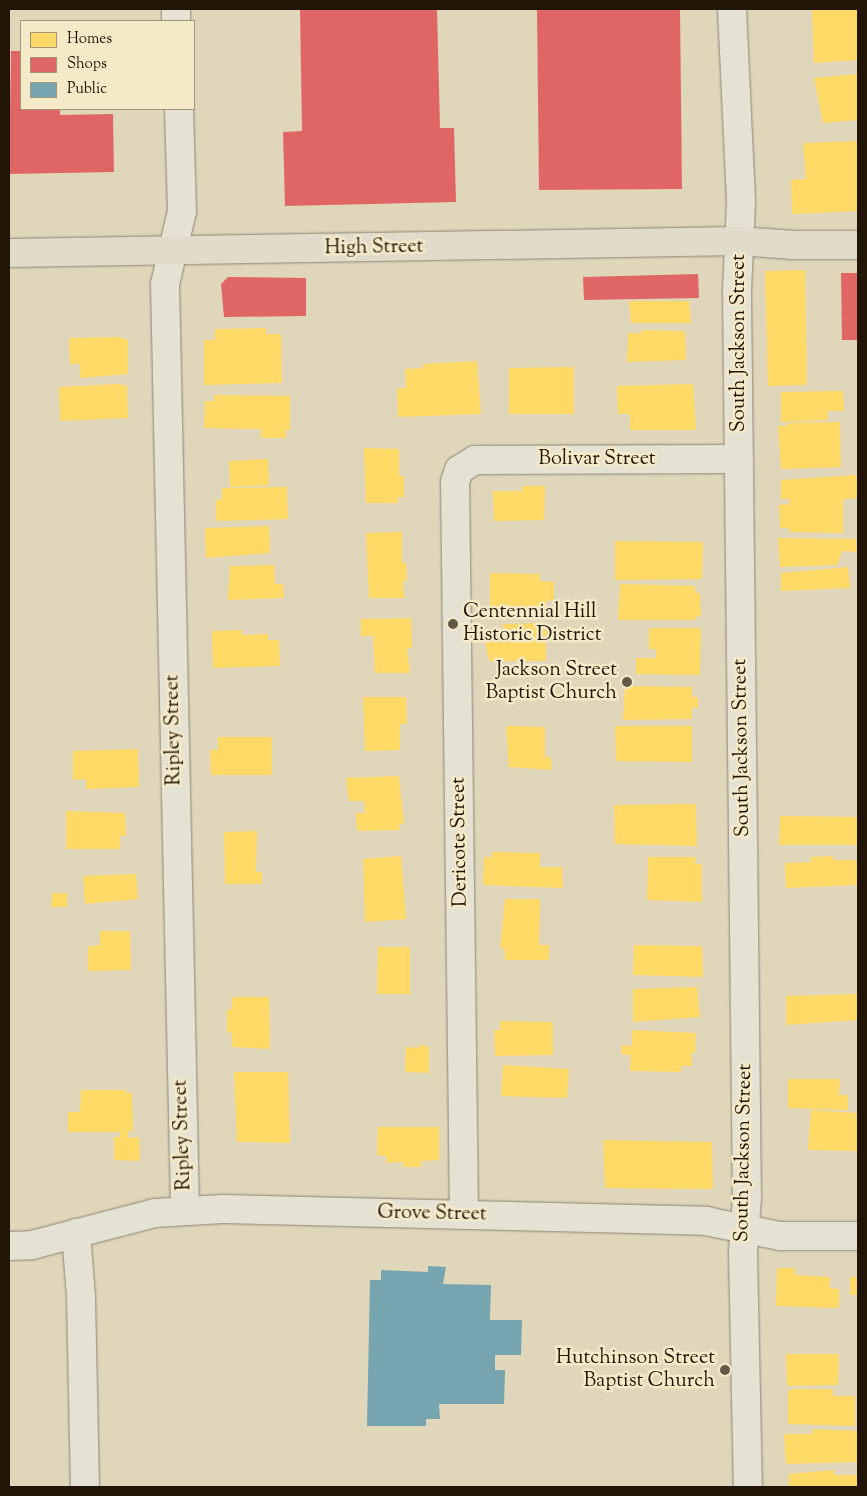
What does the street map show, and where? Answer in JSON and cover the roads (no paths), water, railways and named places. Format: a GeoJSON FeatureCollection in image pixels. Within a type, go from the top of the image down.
{"type":"FeatureCollection","features":[{"type":"Feature","properties":{"kind":"main road","name":"High Street"},"geometry":{"type":"LineString","coordinates":[[9,253],[739,241],[794,245],[858,245]]}},
{"type":"Feature","properties":{"kind":"street","name":"South Jackson Street"},"geometry":{"type":"LineString","coordinates":[[732,9],[741,203],[739,241],[739,459],[747,1198],[745,1228],[748,1487]]}},
{"type":"Feature","properties":{"kind":"street","name":"Ripley Street"},"geometry":{"type":"LineString","coordinates":[[179,110],[182,211],[166,284],[166,303],[185,1211]]}},
{"type":"Feature","properties":{"kind":"street","name":"Bolivar Street"},"geometry":{"type":"LineString","coordinates":[[458,470],[475,460],[739,459]]}},
{"type":"Feature","properties":{"kind":"street","name":"Dericote Street"},"geometry":{"type":"LineString","coordinates":[[458,470],[455,482],[464,1215]]}},
{"type":"Feature","properties":{"kind":"street","name":"Grove Street"},"geometry":{"type":"LineString","coordinates":[[9,1246],[32,1245],[155,1213],[185,1211],[706,1221],[780,1236],[858,1236]]}},
{"type":"Feature","properties":{"kind":"street"},"geometry":{"type":"LineString","coordinates":[[76,1233],[81,1297],[85,1487]]}},
{"type":"Feature","properties":{"kind":"place","name":"Centennial Hill Historic District"},"geometry":{"type":"Point","coordinates":[453,624]}},
{"type":"Feature","properties":{"kind":"place","name":"Jackson Street Baptist Church"},"geometry":{"type":"Point","coordinates":[627,682]}},
{"type":"Feature","properties":{"kind":"place","name":"Hutchinson Street Baptist Church"},"geometry":{"type":"Point","coordinates":[725,1370]}}]}
